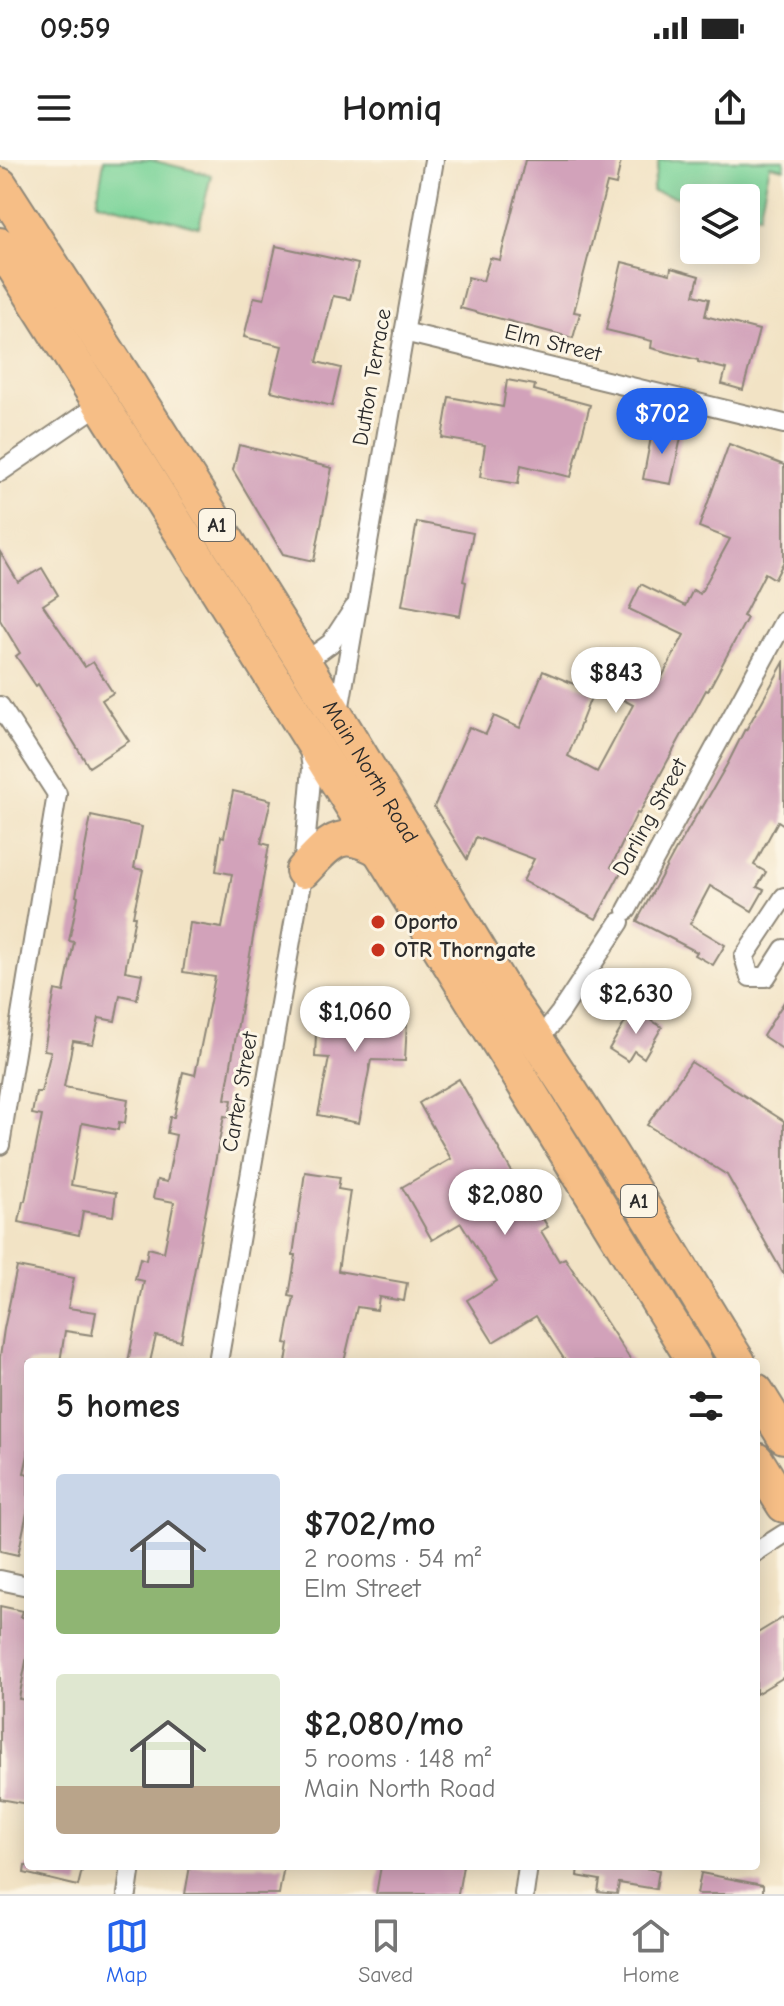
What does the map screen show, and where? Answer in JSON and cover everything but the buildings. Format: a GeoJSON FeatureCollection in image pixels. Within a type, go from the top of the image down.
{"type":"FeatureCollection","features":[{"type":"Feature","properties":{"kind":"highway","name":"Main North Road"},"geometry":{"type":"LineString","coordinates":[[0,185],[304,663],[511,1003],[538,1041],[736,1358]]}},
{"type":"Feature","properties":{"kind":"highway","name":"Main North Road"},"geometry":{"type":"LineString","coordinates":[[0,245],[382,851],[693,1358]]}},
{"type":"Feature","properties":{"kind":"highway"},"geometry":{"type":"LineString","coordinates":[[101,403],[130,386]]}},
{"type":"Feature","properties":{"kind":"highway"},"geometry":{"type":"LineString","coordinates":[[303,871],[326,847],[340,839],[363,840],[382,851]]}},
{"type":"Feature","properties":{"kind":"highway"},"geometry":{"type":"LineString","coordinates":[[511,1061],[538,1041]]}},
{"type":"Feature","properties":{"kind":"highway"},"geometry":{"type":"LineString","coordinates":[[760,1397],[784,1436]]}},
{"type":"Feature","properties":{"kind":"highway"},"geometry":{"type":"LineString","coordinates":[[760,1466],[784,1505]]}},
{"type":"Feature","properties":{"kind":"street","name":"Dutton Terrace"},"geometry":{"type":"LineString","coordinates":[[337,719],[434,160]]}},
{"type":"Feature","properties":{"kind":"street","name":"Elm Street"},"geometry":{"type":"LineString","coordinates":[[404,332],[784,424]]}},
{"type":"Feature","properties":{"kind":"street"},"geometry":{"type":"LineString","coordinates":[[0,472],[101,403]]}},
{"type":"Feature","properties":{"kind":"street","name":"Dutton Terrace"},"geometry":{"type":"LineString","coordinates":[[274,682],[331,643],[358,602]]}},
{"type":"Feature","properties":{"kind":"street","name":"Darling Street"},"geometry":{"type":"LineString","coordinates":[[538,1041],[624,916],[784,621]]}},
{"type":"Feature","properties":{"kind":"street"},"geometry":{"type":"LineString","coordinates":[[0,706],[57,794],[3,1105],[0,1145]]}},
{"type":"Feature","properties":{"kind":"street","name":"Carter Street"},"geometry":{"type":"LineString","coordinates":[[219,1358],[303,871],[312,768],[307,735]]}},
{"type":"Feature","properties":{"kind":"street"},"geometry":{"type":"LineString","coordinates":[[784,897],[744,957],[750,977],[766,977],[784,949]]}},
{"type":"Feature","properties":{"kind":"street"},"geometry":{"type":"LineString","coordinates":[[760,1549],[784,1534]]}},
{"type":"Feature","properties":{"kind":"street"},"geometry":{"type":"LineString","coordinates":[[0,1580],[24,1585]]}},
{"type":"Feature","properties":{"kind":"street"},"geometry":{"type":"LineString","coordinates":[[127,1894],[130,1870]]}},
{"type":"Feature","properties":{"kind":"street"},"geometry":{"type":"LineString","coordinates":[[524,1894],[527,1870]]}},
{"type":"Feature","properties":{"kind":"green space"},"geometry":{"type":"Polygon","coordinates":[[[104,160],[151,160],[211,175],[199,227],[97,202],[104,160]]]}},
{"type":"Feature","properties":{"kind":"green space"},"geometry":{"type":"Polygon","coordinates":[[[659,160],[784,160],[784,168],[770,165],[760,210],[760,184],[680,184],[680,198],[652,191],[659,160]]]}},
{"type":"Feature","properties":{"kind":"place","name":"Oporto"},"geometry":{"type":"Point","coordinates":[378,922]}},
{"type":"Feature","properties":{"kind":"place","name":"OTR Thorngate"},"geometry":{"type":"Point","coordinates":[378,950]}}]}
